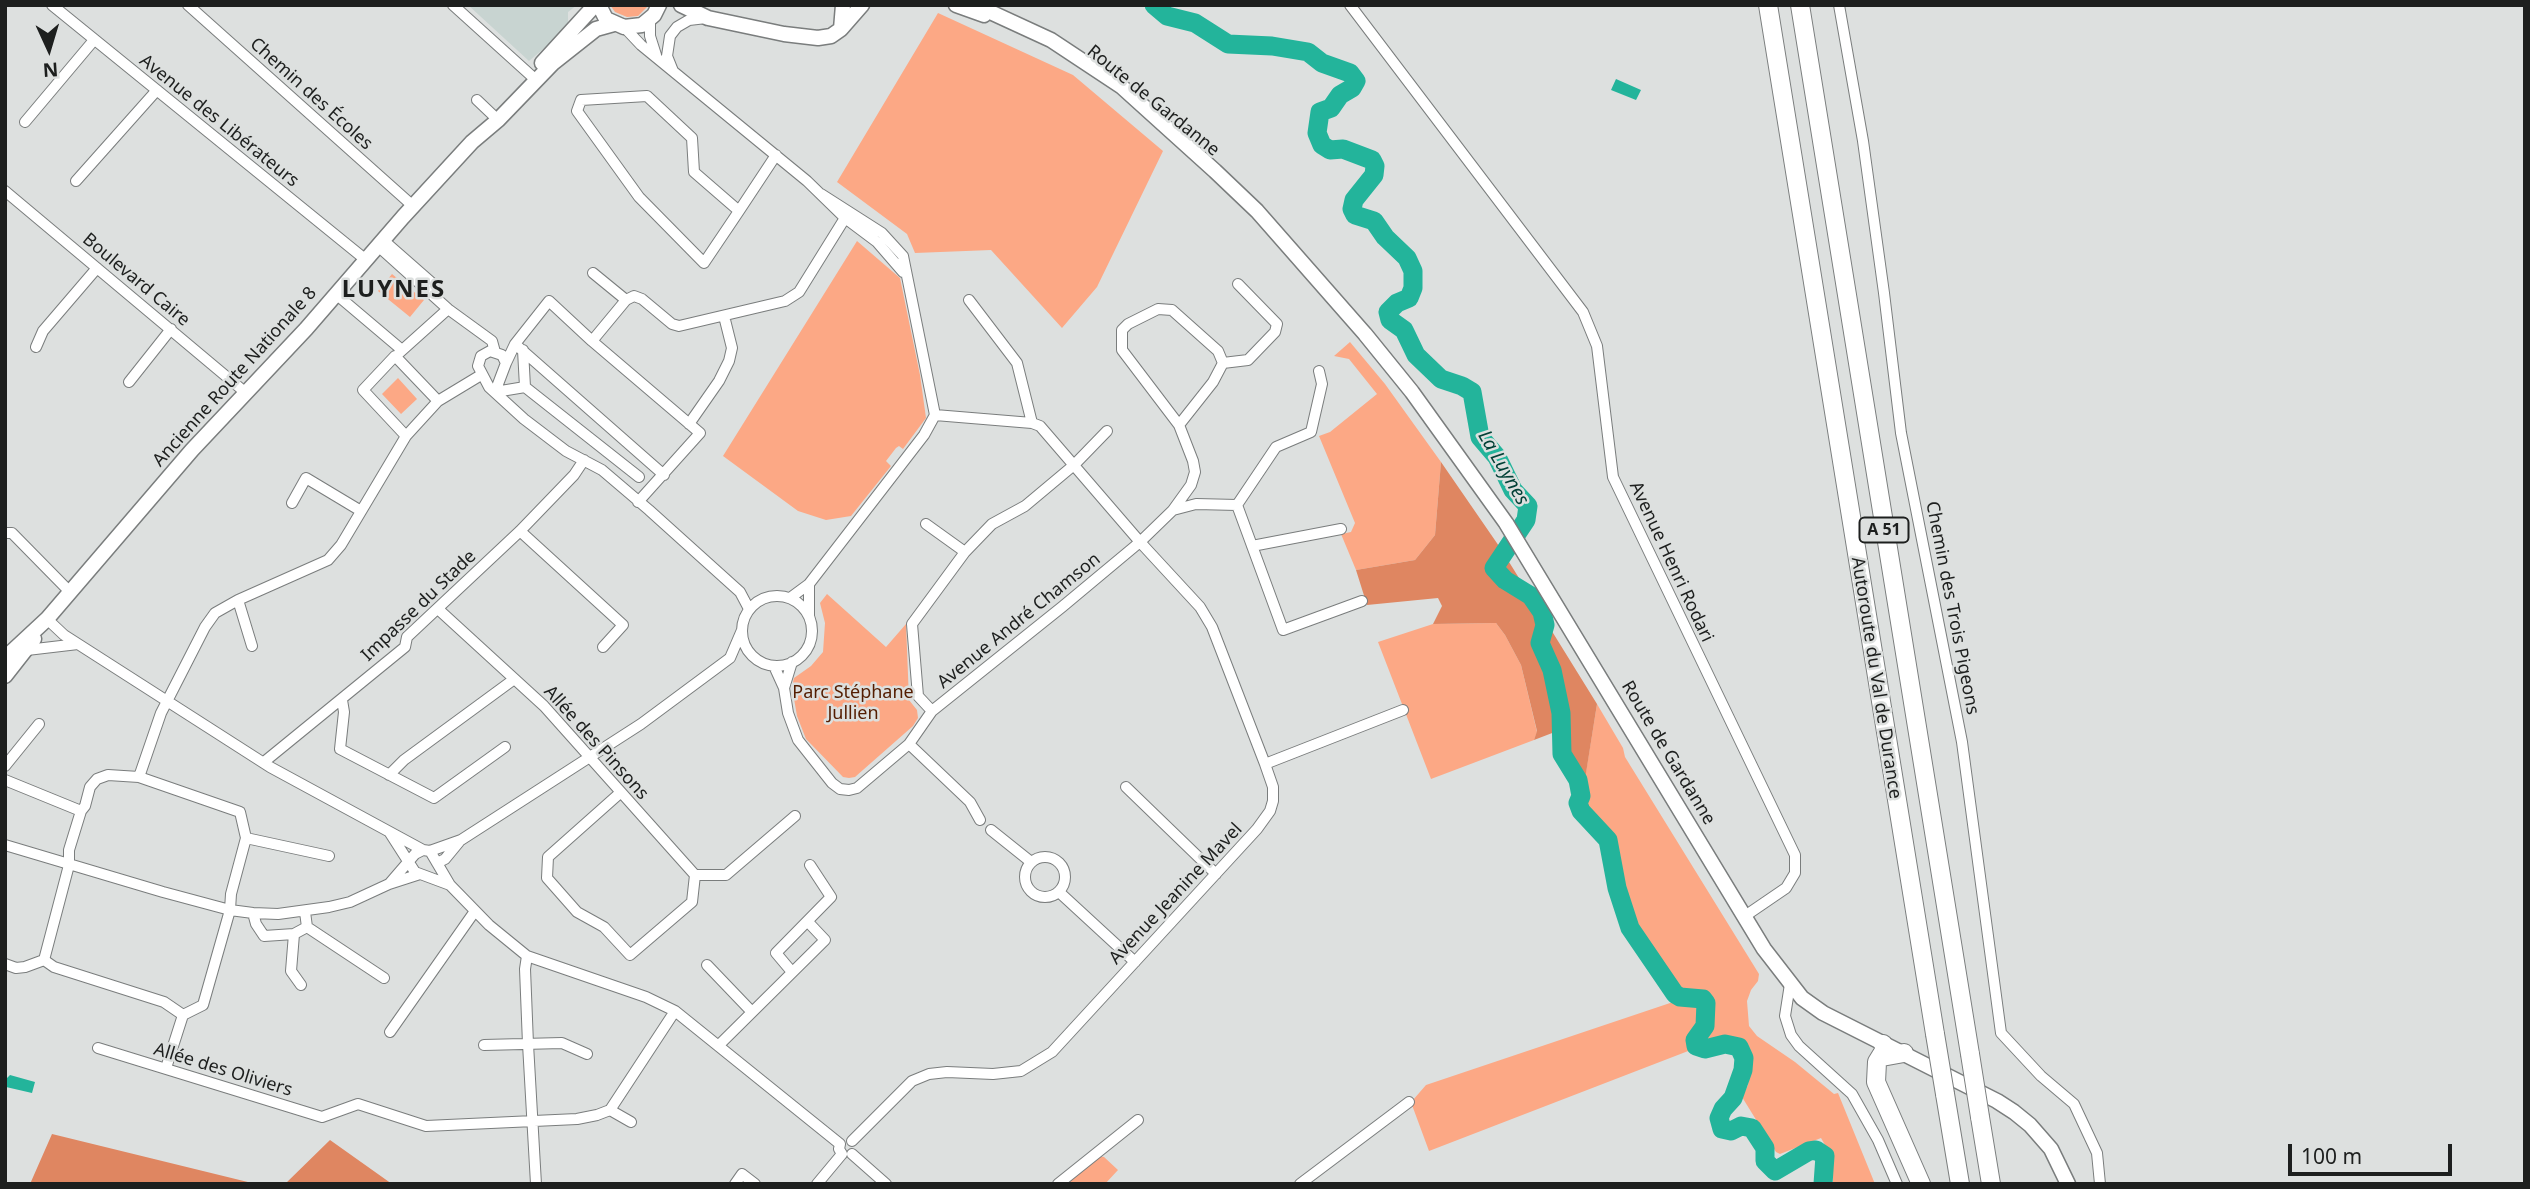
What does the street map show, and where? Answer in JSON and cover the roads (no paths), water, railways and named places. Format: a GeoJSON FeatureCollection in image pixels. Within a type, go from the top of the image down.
{"type":"FeatureCollection","features":[{"type":"Feature","properties":{"kind":"highway","name":"Autoroute du Val de Durance"},"geometry":{"type":"LineString","coordinates":[[1768,5],[1960,1184]]}},
{"type":"Feature","properties":{"kind":"highway","name":"Autoroute du Val de Durance"},"geometry":{"type":"LineString","coordinates":[[1800,5],[1991,1184]]}},
{"type":"Feature","properties":{"kind":"highway"},"geometry":{"type":"LineString","coordinates":[[1904,1053],[1882,1050],[1877,1062],[1876,1082],[1921,1184]]}},
{"type":"Feature","properties":{"kind":"main road","name":"Ancienne Route Nationale 8"},"geometry":{"type":"LineString","coordinates":[[6,656],[47,619],[192,450],[337,295],[413,206],[534,77],[597,5]]}},
{"type":"Feature","properties":{"kind":"main road"},"geometry":{"type":"LineString","coordinates":[[597,5],[606,19],[619,26]]}},
{"type":"Feature","properties":{"kind":"main road"},"geometry":{"type":"LineString","coordinates":[[841,29],[843,5]]}},
{"type":"Feature","properties":{"kind":"main road"},"geometry":{"type":"LineString","coordinates":[[687,9],[708,18],[783,34],[818,38],[831,36],[841,29],[862,5]]}},
{"type":"Feature","properties":{"kind":"main road","name":"Route de Gardanne"},"geometry":{"type":"LineString","coordinates":[[956,5],[1024,33],[1083,67],[1127,100],[1204,167],[1302,263]]}},
{"type":"Feature","properties":{"kind":"main road","name":"Route de Gardanne"},"geometry":{"type":"LineString","coordinates":[[975,5],[1051,40],[1122,87],[1257,211],[1358,326],[1412,392],[1506,523],[1764,949],[1790,984],[1812,1006],[1882,1050]]}},
{"type":"Feature","properties":{"kind":"main road","name":"Ancienne Route Nationale 8"},"geometry":{"type":"LineString","coordinates":[[534,77],[596,29],[642,25],[655,13],[687,9]]}},
{"type":"Feature","properties":{"kind":"main road","name":"Ancienne Route Nationale 8"},"geometry":{"type":"LineString","coordinates":[[5,676],[27,650],[47,619]]}},
{"type":"Feature","properties":{"kind":"main road"},"geometry":{"type":"LineString","coordinates":[[1904,1053],[2014,1112],[2050,1149],[2067,1184]]}},
{"type":"Feature","properties":{"kind":"street","name":"Avenue des Libérateurs"},"geometry":{"type":"LineString","coordinates":[[52,5],[366,260]]}},
{"type":"Feature","properties":{"kind":"street","name":"Chemin des Écoles"},"geometry":{"type":"LineString","coordinates":[[188,5],[413,206]]}},
{"type":"Feature","properties":{"kind":"street"},"geometry":{"type":"LineString","coordinates":[[453,5],[534,77]]}},
{"type":"Feature","properties":{"kind":"street","name":"Avenue Henri Rodari"},"geometry":{"type":"LineString","coordinates":[[1350,5],[1583,312],[1597,346],[1613,477],[1795,855],[1795,873],[1786,888],[1745,916]]}},
{"type":"Feature","properties":{"kind":"street","name":"Chemin des Trois Pigeons"},"geometry":{"type":"LineString","coordinates":[[1839,5],[1863,141],[1901,433],[1962,741],[2001,1033],[2041,1076],[2074,1104],[2096,1153],[2100,1184]]}},
{"type":"Feature","properties":{"kind":"street"},"geometry":{"type":"LineString","coordinates":[[655,13],[652,48],[658,59]]}},
{"type":"Feature","properties":{"kind":"street"},"geometry":{"type":"LineString","coordinates":[[673,71],[667,56],[670,36],[677,27],[689,20],[708,18]]}},
{"type":"Feature","properties":{"kind":"street"},"geometry":{"type":"LineString","coordinates":[[619,26],[776,155],[845,218],[877,242],[906,275]]}},
{"type":"Feature","properties":{"kind":"street"},"geometry":{"type":"LineString","coordinates":[[25,122],[94,40]]}},
{"type":"Feature","properties":{"kind":"street"},"geometry":{"type":"LineString","coordinates":[[76,181],[157,90]]}},
{"type":"Feature","properties":{"kind":"street"},"geometry":{"type":"LineString","coordinates":[[739,211],[694,172],[692,138],[647,96],[581,100],[576,111],[639,197],[704,263],[739,211],[776,155]]}},
{"type":"Feature","properties":{"kind":"street"},"geometry":{"type":"LineString","coordinates":[[477,100],[495,117]]}},
{"type":"Feature","properties":{"kind":"street"},"geometry":{"type":"LineString","coordinates":[[790,598],[808,584],[924,435],[935,415],[902,256],[896,246],[863,219],[821,194]]}},
{"type":"Feature","properties":{"kind":"street","name":"Boulevard Caire"},"geometry":{"type":"LineString","coordinates":[[7,197],[97,268],[246,393]]}},
{"type":"Feature","properties":{"kind":"street"},"geometry":{"type":"LineString","coordinates":[[592,341],[626,300],[634,296],[642,299],[672,324],[679,326],[785,301],[799,292],[845,218]]}},
{"type":"Feature","properties":{"kind":"street"},"geometry":{"type":"LineString","coordinates":[[380,243],[445,306],[492,341],[493,352],[506,363]]}},
{"type":"Feature","properties":{"kind":"street"},"geometry":{"type":"LineString","coordinates":[[36,347],[43,331],[97,268]]}},
{"type":"Feature","properties":{"kind":"street"},"geometry":{"type":"LineString","coordinates":[[593,273],[626,300]]}},
{"type":"Feature","properties":{"kind":"street"},"geometry":{"type":"LineString","coordinates":[[1179,425],[1213,382],[1223,363],[1248,360],[1275,332],[1277,324],[1247,290],[1238,284]]}},
{"type":"Feature","properties":{"kind":"street"},"geometry":{"type":"LineString","coordinates":[[337,295],[399,353],[438,401]]}},
{"type":"Feature","properties":{"kind":"street"},"geometry":{"type":"LineString","coordinates":[[935,415],[1032,423],[1017,363],[969,300]]}},
{"type":"Feature","properties":{"kind":"street"},"geometry":{"type":"LineString","coordinates":[[495,392],[506,369],[506,363],[549,301],[700,433],[638,502]]}},
{"type":"Feature","properties":{"kind":"street"},"geometry":{"type":"LineString","coordinates":[[406,436],[363,390],[445,306]]}},
{"type":"Feature","properties":{"kind":"street","name":"Avenue André Chamson"},"geometry":{"type":"LineString","coordinates":[[784,688],[788,713],[798,740],[832,783],[840,789],[858,788],[909,744],[932,711],[1140,542],[1173,510],[1191,485],[1195,472],[1193,461],[1179,425],[1122,350],[1122,330],[1150,311],[1172,310],[1218,351],[1223,363]]}},
{"type":"Feature","properties":{"kind":"street"},"geometry":{"type":"LineString","coordinates":[[689,424],[719,381],[729,361],[732,348],[724,316]]}},
{"type":"Feature","properties":{"kind":"street"},"geometry":{"type":"LineString","coordinates":[[129,382],[171,329]]}},
{"type":"Feature","properties":{"kind":"street"},"geometry":{"type":"LineString","coordinates":[[519,347],[493,352],[478,361],[480,374],[489,387],[524,419],[566,451],[602,470],[740,592],[749,609]]}},
{"type":"Feature","properties":{"kind":"street"},"geometry":{"type":"LineString","coordinates":[[519,347],[525,387],[639,477]]}},
{"type":"Feature","properties":{"kind":"street"},"geometry":{"type":"LineString","coordinates":[[519,347],[664,475]]}},
{"type":"Feature","properties":{"kind":"street"},"geometry":{"type":"LineString","coordinates":[[1237,505],[1276,447],[1311,432],[1322,384],[1319,371]]}},
{"type":"Feature","properties":{"kind":"street"},"geometry":{"type":"LineString","coordinates":[[480,374],[496,379],[500,377]]}},
{"type":"Feature","properties":{"kind":"street"},"geometry":{"type":"LineString","coordinates":[[139,777],[161,713],[205,627],[215,613],[237,600],[328,560],[341,545],[406,436],[438,401],[480,374]]}},
{"type":"Feature","properties":{"kind":"street"},"geometry":{"type":"LineString","coordinates":[[495,392],[525,387]]}},
{"type":"Feature","properties":{"kind":"street","name":"Avenue Jeanine Mavel"},"geometry":{"type":"LineString","coordinates":[[845,1151],[855,1147],[852,1141],[912,1080],[947,1072],[993,1074],[1021,1070],[1052,1052],[1257,829],[1270,811],[1273,787],[1212,627],[1200,607],[1140,542],[1049,435],[1032,423]]}},
{"type":"Feature","properties":{"kind":"street"},"geometry":{"type":"LineString","coordinates":[[932,711],[918,696],[912,624],[965,552],[992,524],[1026,506],[1074,465],[1107,430]]}},
{"type":"Feature","properties":{"kind":"street","name":"Impasse du Stade"},"geometry":{"type":"LineString","coordinates":[[264,762],[405,647],[407,637],[520,531],[574,475],[584,460]]}},
{"type":"Feature","properties":{"kind":"street"},"geometry":{"type":"LineString","coordinates":[[292,503],[306,478],[361,510]]}},
{"type":"Feature","properties":{"kind":"street"},"geometry":{"type":"LineString","coordinates":[[1173,510],[1196,504],[1237,505]]}},
{"type":"Feature","properties":{"kind":"street"},"geometry":{"type":"LineString","coordinates":[[1237,505],[1283,630],[1362,601]]}},
{"type":"Feature","properties":{"kind":"street"},"geometry":{"type":"LineString","coordinates":[[926,524],[965,552]]}},
{"type":"Feature","properties":{"kind":"street"},"geometry":{"type":"LineString","coordinates":[[1252,546],[1341,529]]}},
{"type":"Feature","properties":{"kind":"street"},"geometry":{"type":"LineString","coordinates":[[520,531],[623,625],[603,647]]}},
{"type":"Feature","properties":{"kind":"street"},"geometry":{"type":"LineString","coordinates":[[5,533],[12,533],[70,592]]}},
{"type":"Feature","properties":{"kind":"street"},"geometry":{"type":"LineString","coordinates":[[742,630],[743,639],[752,656],[762,663],[774,666],[792,662],[806,650],[811,639],[808,584]]}},
{"type":"Feature","properties":{"kind":"street"},"geometry":{"type":"LineString","coordinates":[[740,592],[768,597]]}},
{"type":"Feature","properties":{"kind":"street"},"geometry":{"type":"LineString","coordinates":[[389,884],[415,854],[461,840],[640,724],[730,658],[744,619],[757,601],[779,596],[790,598],[809,615]]}},
{"type":"Feature","properties":{"kind":"street"},"geometry":{"type":"LineString","coordinates":[[237,600],[252,646]]}},
{"type":"Feature","properties":{"kind":"street","name":"Allée des Pinsons"},"geometry":{"type":"LineString","coordinates":[[438,610],[544,706],[695,875]]}},
{"type":"Feature","properties":{"kind":"street"},"geometry":{"type":"LineString","coordinates":[[47,619],[80,644],[264,762],[427,850],[450,885],[475,911],[527,956],[646,997],[676,1011],[886,1184]]}},
{"type":"Feature","properties":{"kind":"street"},"geometry":{"type":"LineString","coordinates":[[27,650],[80,644]]}},
{"type":"Feature","properties":{"kind":"street"},"geometry":{"type":"LineString","coordinates":[[730,658],[752,656]]}},
{"type":"Feature","properties":{"kind":"street"},"geometry":{"type":"LineString","coordinates":[[784,688],[792,662]]}},
{"type":"Feature","properties":{"kind":"street"},"geometry":{"type":"LineString","coordinates":[[774,666],[784,688]]}},
{"type":"Feature","properties":{"kind":"street"},"geometry":{"type":"LineString","coordinates":[[389,775],[404,760],[513,680]]}},
{"type":"Feature","properties":{"kind":"street"},"geometry":{"type":"LineString","coordinates":[[342,699],[344,712],[340,749],[434,799],[505,747]]}},
{"type":"Feature","properties":{"kind":"street"},"geometry":{"type":"LineString","coordinates":[[1265,764],[1403,710]]}},
{"type":"Feature","properties":{"kind":"street"},"geometry":{"type":"LineString","coordinates":[[5,766],[39,724]]}},
{"type":"Feature","properties":{"kind":"street"},"geometry":{"type":"LineString","coordinates":[[909,744],[970,802],[980,821]]}},
{"type":"Feature","properties":{"kind":"street"},"geometry":{"type":"LineString","coordinates":[[44,960],[69,864],[69,850],[90,788],[97,779],[108,775],[139,777],[240,812],[246,838],[231,894],[230,910],[203,1005],[183,1015],[166,1068]]}},
{"type":"Feature","properties":{"kind":"street"},"geometry":{"type":"LineString","coordinates":[[5,780],[81,811]]}},
{"type":"Feature","properties":{"kind":"street"},"geometry":{"type":"LineString","coordinates":[[1126,787],[1216,874]]}},
{"type":"Feature","properties":{"kind":"street"},"geometry":{"type":"LineString","coordinates":[[620,793],[548,857],[547,878],[576,912],[604,927],[630,955],[692,902],[695,875],[726,875],[795,816]]}},
{"type":"Feature","properties":{"kind":"street"},"geometry":{"type":"LineString","coordinates":[[991,830],[1031,862]]}},
{"type":"Feature","properties":{"kind":"street"},"geometry":{"type":"LineString","coordinates":[[390,832],[415,872],[450,885]]}},
{"type":"Feature","properties":{"kind":"street"},"geometry":{"type":"LineString","coordinates":[[246,838],[329,856]]}},
{"type":"Feature","properties":{"kind":"street"},"geometry":{"type":"LineString","coordinates":[[437,863],[445,859],[461,840]]}},
{"type":"Feature","properties":{"kind":"street"},"geometry":{"type":"LineString","coordinates":[[5,845],[230,910],[253,913],[305,912],[350,902],[389,884],[436,870],[437,863]]}},
{"type":"Feature","properties":{"kind":"street"},"geometry":{"type":"LineString","coordinates":[[1045,857],[1059,862],[1065,876],[1059,892],[1043,898],[1030,891],[1024,876],[1031,862],[1045,857]]}},
{"type":"Feature","properties":{"kind":"street"},"geometry":{"type":"LineString","coordinates":[[792,972],[776,953],[831,897],[810,865]]}},
{"type":"Feature","properties":{"kind":"street"},"geometry":{"type":"LineString","coordinates":[[1059,892],[1135,962]]}},
{"type":"Feature","properties":{"kind":"street"},"geometry":{"type":"LineString","coordinates":[[390,1032],[475,911]]}},
{"type":"Feature","properties":{"kind":"street"},"geometry":{"type":"LineString","coordinates":[[305,912],[307,928],[384,978]]}},
{"type":"Feature","properties":{"kind":"street"},"geometry":{"type":"LineString","coordinates":[[253,913],[264,936],[294,934],[307,928]]}},
{"type":"Feature","properties":{"kind":"street"},"geometry":{"type":"LineString","coordinates":[[719,1045],[824,940],[808,922]]}},
{"type":"Feature","properties":{"kind":"street"},"geometry":{"type":"LineString","coordinates":[[294,934],[290,971],[301,985]]}},
{"type":"Feature","properties":{"kind":"street"},"geometry":{"type":"LineString","coordinates":[[527,956],[528,1044],[536,1184]]}},
{"type":"Feature","properties":{"kind":"street"},"geometry":{"type":"LineString","coordinates":[[5,964],[16,968],[44,960]]}},
{"type":"Feature","properties":{"kind":"street"},"geometry":{"type":"LineString","coordinates":[[44,960],[54,967],[164,1002],[183,1015]]}},
{"type":"Feature","properties":{"kind":"street"},"geometry":{"type":"LineString","coordinates":[[707,965],[752,1012]]}},
{"type":"Feature","properties":{"kind":"street"},"geometry":{"type":"LineString","coordinates":[[1790,984],[1785,1016],[1791,1035],[1799,1046],[1852,1094],[1878,1139],[1897,1184]]}},
{"type":"Feature","properties":{"kind":"street"},"geometry":{"type":"LineString","coordinates":[[631,1122],[610,1110],[676,1011]]}},
{"type":"Feature","properties":{"kind":"street"},"geometry":{"type":"LineString","coordinates":[[484,1045],[562,1043],[587,1054]]}},
{"type":"Feature","properties":{"kind":"street","name":"Allée des Oliviers"},"geometry":{"type":"LineString","coordinates":[[98,1048],[322,1117],[358,1104],[426,1126],[588,1118],[610,1110]]}},
{"type":"Feature","properties":{"kind":"street"},"geometry":{"type":"LineString","coordinates":[[1300,1184],[1409,1102]]}},
{"type":"Feature","properties":{"kind":"street"},"geometry":{"type":"LineString","coordinates":[[1058,1184],[1138,1120]]}},
{"type":"Feature","properties":{"kind":"street"},"geometry":{"type":"LineString","coordinates":[[817,1184],[845,1151]]}},
{"type":"Feature","properties":{"kind":"street"},"geometry":{"type":"LineString","coordinates":[[735,1184],[742,1174],[755,1184]]}},
{"type":"Feature","properties":{"kind":"waterway","name":"La Luynes"},"geometry":{"type":"LineString","coordinates":[[1154,5],[1167,16],[1195,23],[1228,44],[1272,46],[1308,52],[1322,63],[1350,73],[1356,81],[1352,88],[1340,95],[1331,108],[1320,112],[1317,133],[1322,145],[1330,150],[1343,149],[1372,160],[1375,166],[1374,175],[1354,200],[1352,209],[1355,215],[1374,221],[1385,237],[1407,258],[1413,271],[1413,288],[1409,298],[1397,303],[1388,312],[1390,320],[1404,330],[1416,355],[1441,379],[1472,392],[1480,437],[1497,457],[1513,490],[1528,506],[1526,520],[1494,568],[1505,580],[1531,596],[1542,612],[1545,625],[1540,643],[1552,670],[1561,713],[1562,754],[1578,780],[1581,796],[1578,803],[1581,811],[1608,840],[1617,888],[1630,928],[1675,994],[1703,999],[1706,1003],[1705,1026],[1695,1040],[1696,1046],[1705,1049],[1725,1044],[1739,1047],[1744,1058],[1743,1070],[1733,1098],[1719,1118],[1722,1129],[1731,1131],[1741,1126],[1752,1128],[1765,1148],[1765,1161],[1775,1171],[1809,1151],[1816,1150],[1825,1156],[1823,1184]]}},
{"type":"Feature","properties":{"kind":"district","name":"LUYNES"},"geometry":{"type":"Point","coordinates":[394,290]}},
{"type":"Feature","properties":{"kind":"park label","name":"Parc Stéphane Jullien"},"geometry":{"type":"Point","coordinates":[853,703]}}]}
